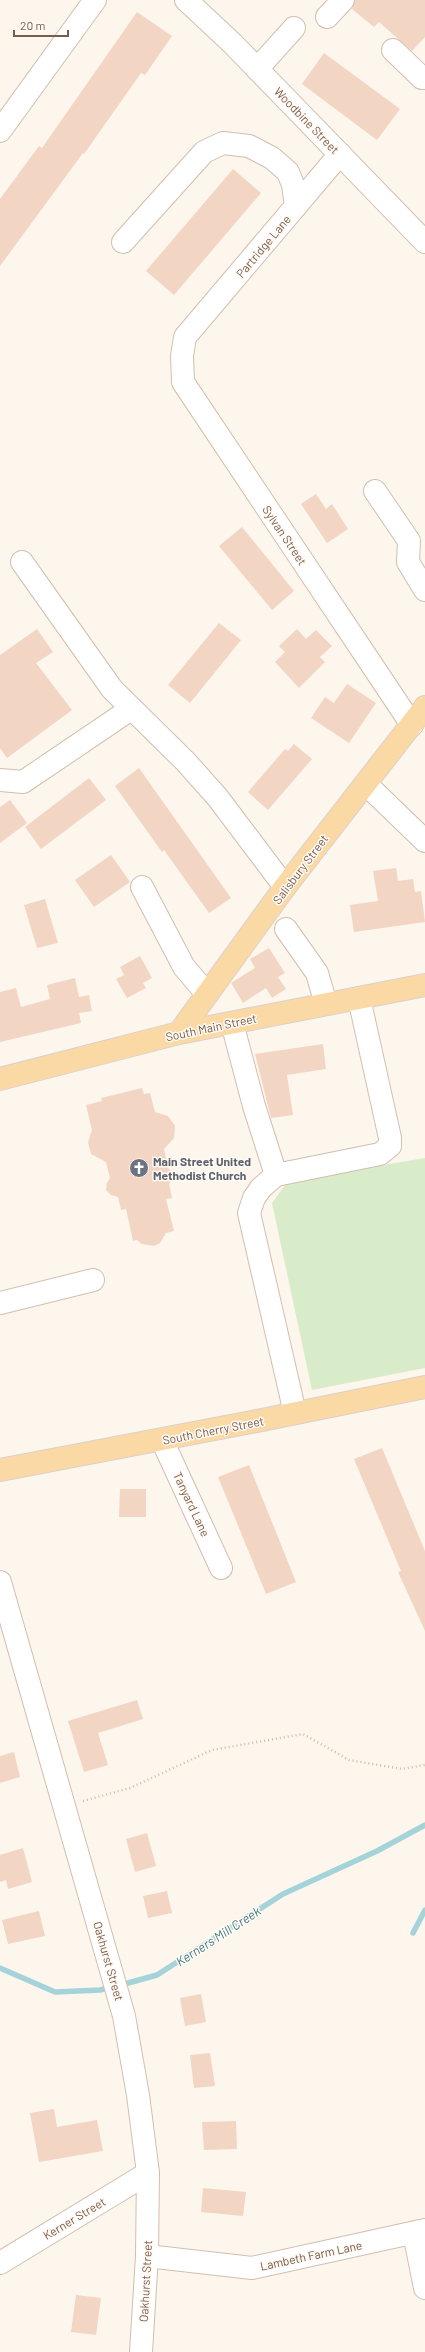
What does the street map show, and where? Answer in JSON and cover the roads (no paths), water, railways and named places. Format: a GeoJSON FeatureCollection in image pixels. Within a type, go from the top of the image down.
{"type":"FeatureCollection","features":[{"type":"Feature","properties":{"kind":"main road","name":"Salisbury Street"},"geometry":{"type":"LineString","coordinates":[[179,1033],[285,887],[425,707]]}},
{"type":"Feature","properties":{"kind":"main road","name":"South Main Street"},"geometry":{"type":"LineString","coordinates":[[0,1079],[179,1033],[425,985]]}},
{"type":"Feature","properties":{"kind":"main road","name":"South Cherry Street"},"geometry":{"type":"LineString","coordinates":[[0,1470],[162,1440],[425,1387]]}},
{"type":"Feature","properties":{"kind":"street"},"geometry":{"type":"LineString","coordinates":[[0,131],[95,0]]}},
{"type":"Feature","properties":{"kind":"street","name":"Woodbine Street"},"geometry":{"type":"LineString","coordinates":[[186,0],[257,68],[425,242]]}},
{"type":"Feature","properties":{"kind":"street"},"geometry":{"type":"LineString","coordinates":[[327,17],[343,0]]}},
{"type":"Feature","properties":{"kind":"street"},"geometry":{"type":"LineString","coordinates":[[257,68],[294,28]]}},
{"type":"Feature","properties":{"kind":"street"},"geometry":{"type":"LineString","coordinates":[[392,50],[422,78],[425,78]]}},
{"type":"Feature","properties":{"kind":"street"},"geometry":{"type":"LineString","coordinates":[[123,242],[204,152],[223,143],[249,146],[272,158],[288,172],[293,185],[296,206]]}},
{"type":"Feature","properties":{"kind":"street","name":"Partridge Lane"},"geometry":{"type":"LineString","coordinates":[[185,337],[340,154]]}},
{"type":"Feature","properties":{"kind":"street","name":"Sylvan Street"},"geometry":{"type":"LineString","coordinates":[[185,337],[182,356],[183,382],[412,725]]}},
{"type":"Feature","properties":{"kind":"street"},"geometry":{"type":"LineString","coordinates":[[375,491],[409,541],[408,562],[425,590]]}},
{"type":"Feature","properties":{"kind":"street"},"geometry":{"type":"LineString","coordinates":[[22,562],[112,689],[186,762],[207,786],[285,887]]}},
{"type":"Feature","properties":{"kind":"street"},"geometry":{"type":"LineString","coordinates":[[0,780],[23,782],[131,709]]}},
{"type":"Feature","properties":{"kind":"street"},"geometry":{"type":"LineString","coordinates":[[366,784],[425,841]]}},
{"type":"Feature","properties":{"kind":"street"},"geometry":{"type":"LineString","coordinates":[[142,887],[184,967],[208,994]]}},
{"type":"Feature","properties":{"kind":"street"},"geometry":{"type":"LineString","coordinates":[[286,929],[317,973],[326,1004]]}},
{"type":"Feature","properties":{"kind":"street"},"geometry":{"type":"LineString","coordinates":[[295,1413],[249,1213],[254,1198],[261,1188],[276,1175],[380,1154],[390,1146],[390,1138],[359,998]]}},
{"type":"Feature","properties":{"kind":"street"},"geometry":{"type":"LineString","coordinates":[[232,1023],[254,1106],[276,1175]]}},
{"type":"Feature","properties":{"kind":"street"},"geometry":{"type":"LineString","coordinates":[[0,1303],[93,1280]]}},
{"type":"Feature","properties":{"kind":"street","name":"Tanyard Lane"},"geometry":{"type":"LineString","coordinates":[[162,1440],[221,1568]]}},
{"type":"Feature","properties":{"kind":"street","name":"Oakhurst Street"},"geometry":{"type":"LineString","coordinates":[[0,1582],[124,2016],[138,2094],[148,2173],[147,2256],[141,2352]]}},
{"type":"Feature","properties":{"kind":"street","name":"Kerner Street"},"geometry":{"type":"LineString","coordinates":[[0,2263],[148,2173]]}},
{"type":"Feature","properties":{"kind":"street"},"geometry":{"type":"LineString","coordinates":[[419,2232],[425,2288]]}},
{"type":"Feature","properties":{"kind":"street","name":"Lambeth Farm Lane"},"geometry":{"type":"LineString","coordinates":[[147,2256],[252,2268],[419,2232]]}},
{"type":"Feature","properties":{"kind":"waterway","name":"Kerners Mill Creek"},"geometry":{"type":"LineString","coordinates":[[121,1985],[157,1975],[283,1894],[377,1851],[425,1825]]}},
{"type":"Feature","properties":{"kind":"waterway"},"geometry":{"type":"LineString","coordinates":[[413,1933],[425,1910]]}},
{"type":"Feature","properties":{"kind":"waterway","name":"Kerners Mill Creek"},"geometry":{"type":"LineString","coordinates":[[0,1968],[55,1992],[100,1990],[112,1987]]}},
{"type":"Feature","properties":{"kind":"place","name":"Main Street United Methodist Church"},"geometry":{"type":"Point","coordinates":[139,1168]}}]}
